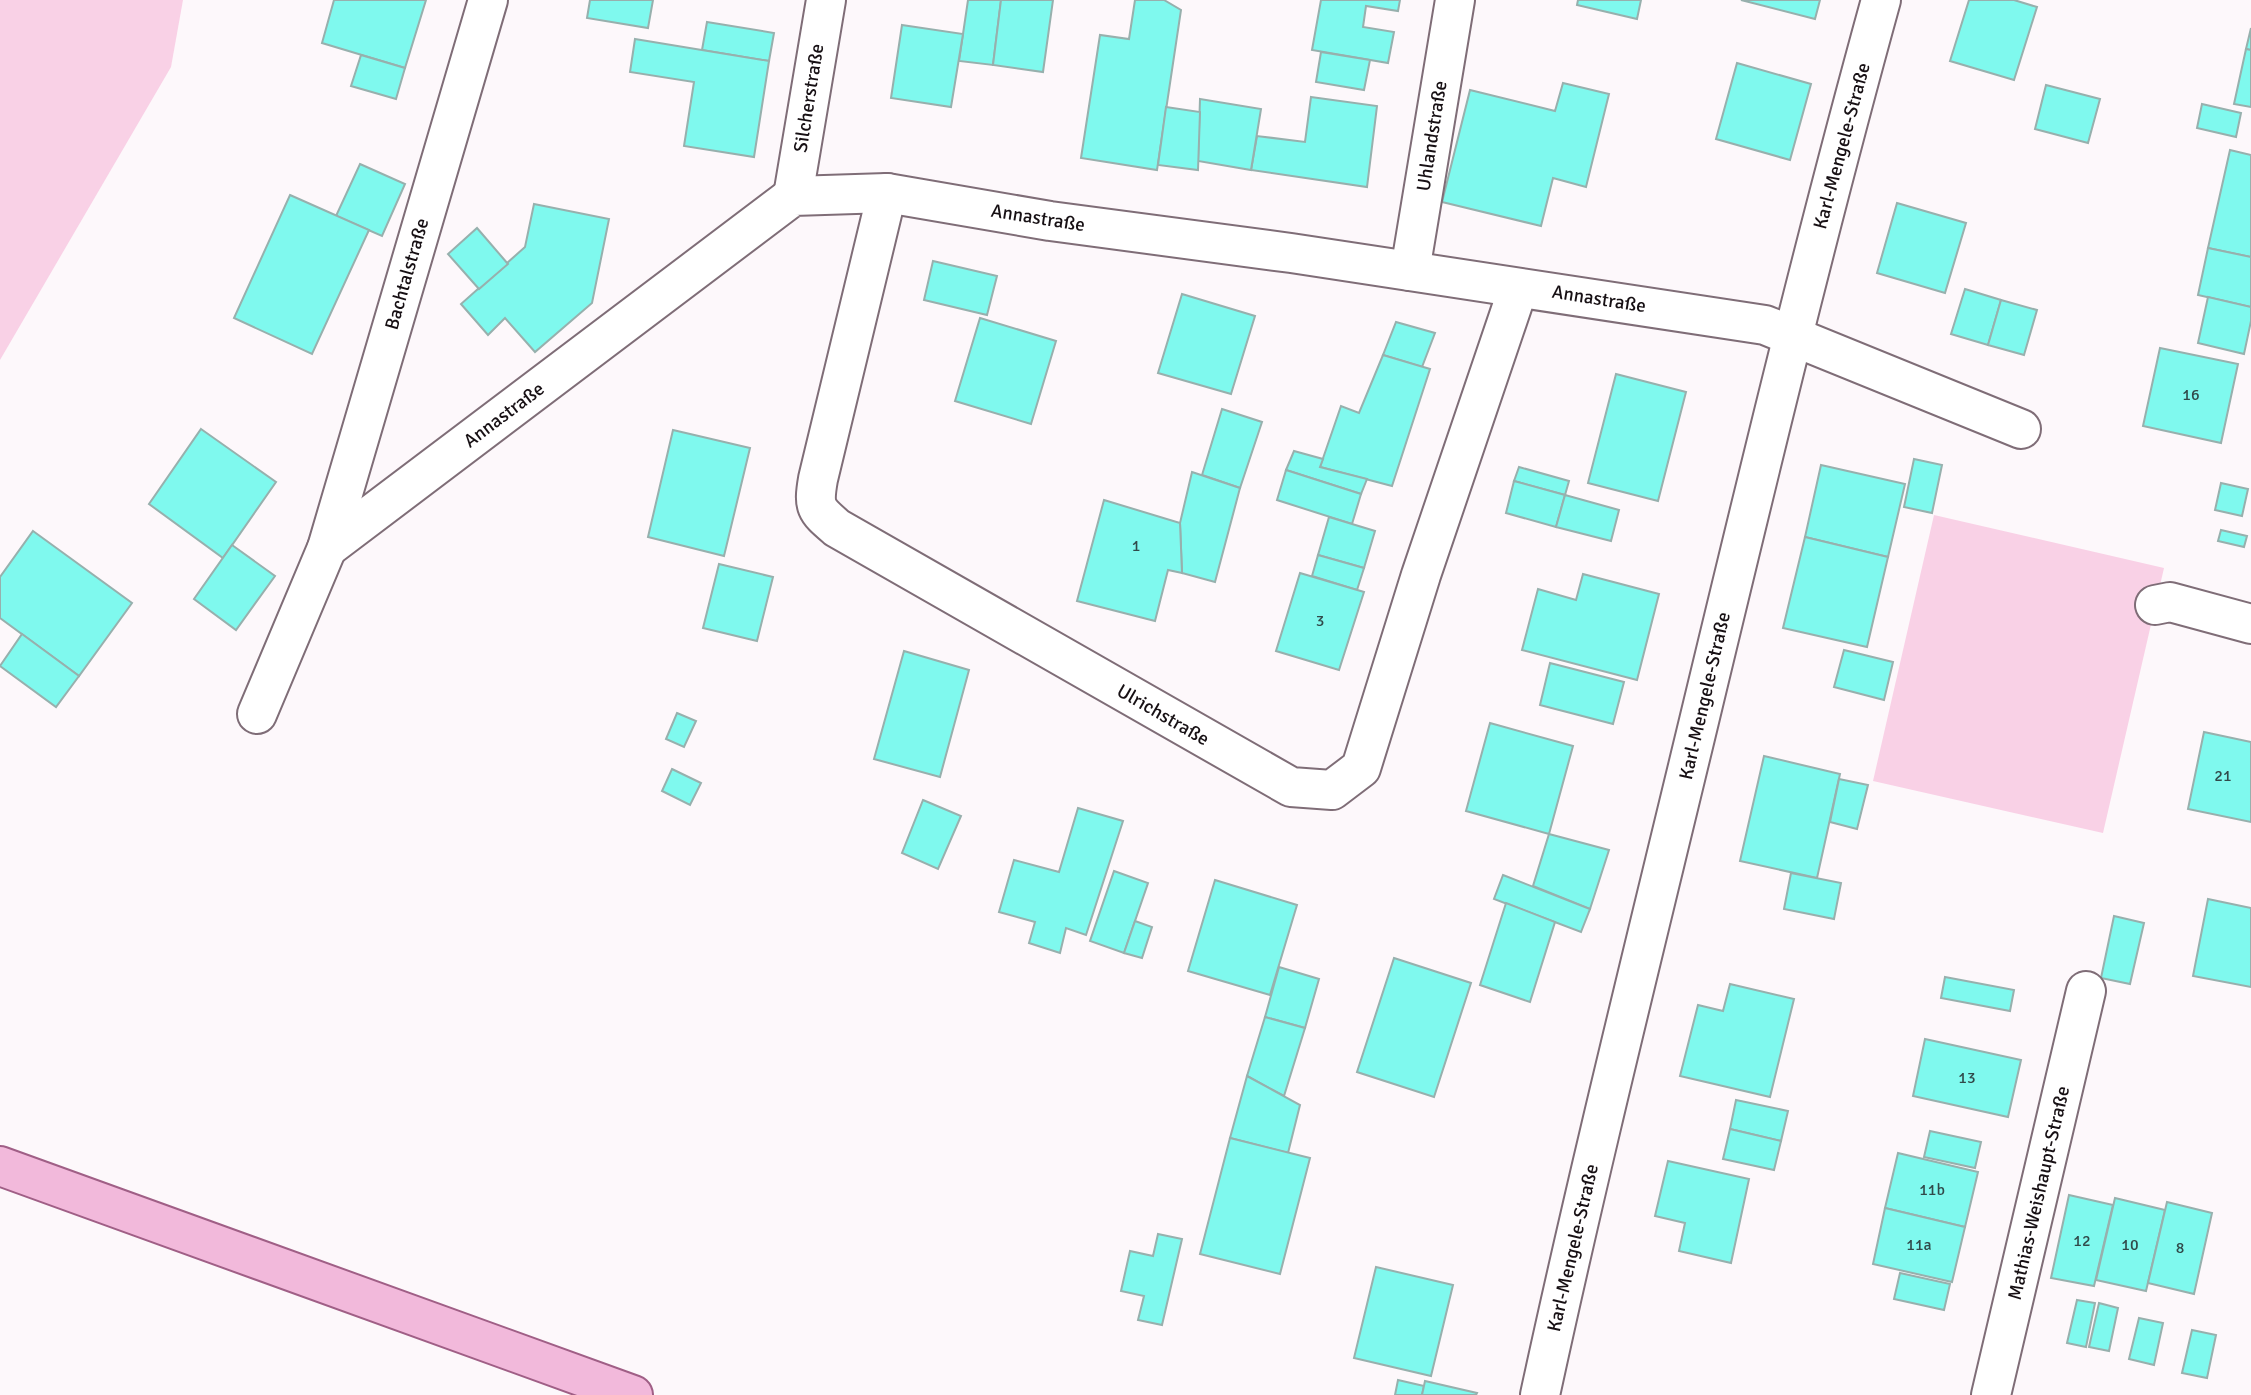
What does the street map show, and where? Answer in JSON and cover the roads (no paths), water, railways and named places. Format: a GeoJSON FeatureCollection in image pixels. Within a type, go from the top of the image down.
{"type":"FeatureCollection","features":[{"type":"Feature","properties":{"kind":"main road"},"geometry":{"type":"LineString","coordinates":[[0,1166],[633,1395]]}},
{"type":"Feature","properties":{"kind":"street","name":"Bachtalstraße"},"geometry":{"type":"LineString","coordinates":[[327,548],[488,0]]}},
{"type":"Feature","properties":{"kind":"street","name":"Silcherstraße"},"geometry":{"type":"LineString","coordinates":[[793,197],[826,0]]}},
{"type":"Feature","properties":{"kind":"street","name":"Uhlandstraße"},"geometry":{"type":"LineString","coordinates":[[1409,271],[1455,0]]}},
{"type":"Feature","properties":{"kind":"street","name":"Karl-Mengele-Straße"},"geometry":{"type":"LineString","coordinates":[[1540,1395],[1567,1271],[1792,337],[1881,0]]}},
{"type":"Feature","properties":{"kind":"street","name":"Annastraße"},"geometry":{"type":"LineString","coordinates":[[327,548],[793,197],[887,193],[1049,221],[1547,291],[1765,325],[2021,429]]}},
{"type":"Feature","properties":{"kind":"street","name":"Ulrichstraße"},"geometry":{"type":"LineString","coordinates":[[887,193],[818,479],[815,497],[819,513],[849,535],[1290,787],[1332,790],[1361,768],[1421,575],[1518,289]]}},
{"type":"Feature","properties":{"kind":"street"},"geometry":{"type":"LineString","coordinates":[[257,714],[327,548]]}},
{"type":"Feature","properties":{"kind":"street"},"geometry":{"type":"LineString","coordinates":[[2155,606],[2170,602],[2251,624]]}},
{"type":"Feature","properties":{"kind":"street","name":"Mathias-Weishaupt-Straße"},"geometry":{"type":"LineString","coordinates":[[1992,1395],[2086,991]]}}]}
